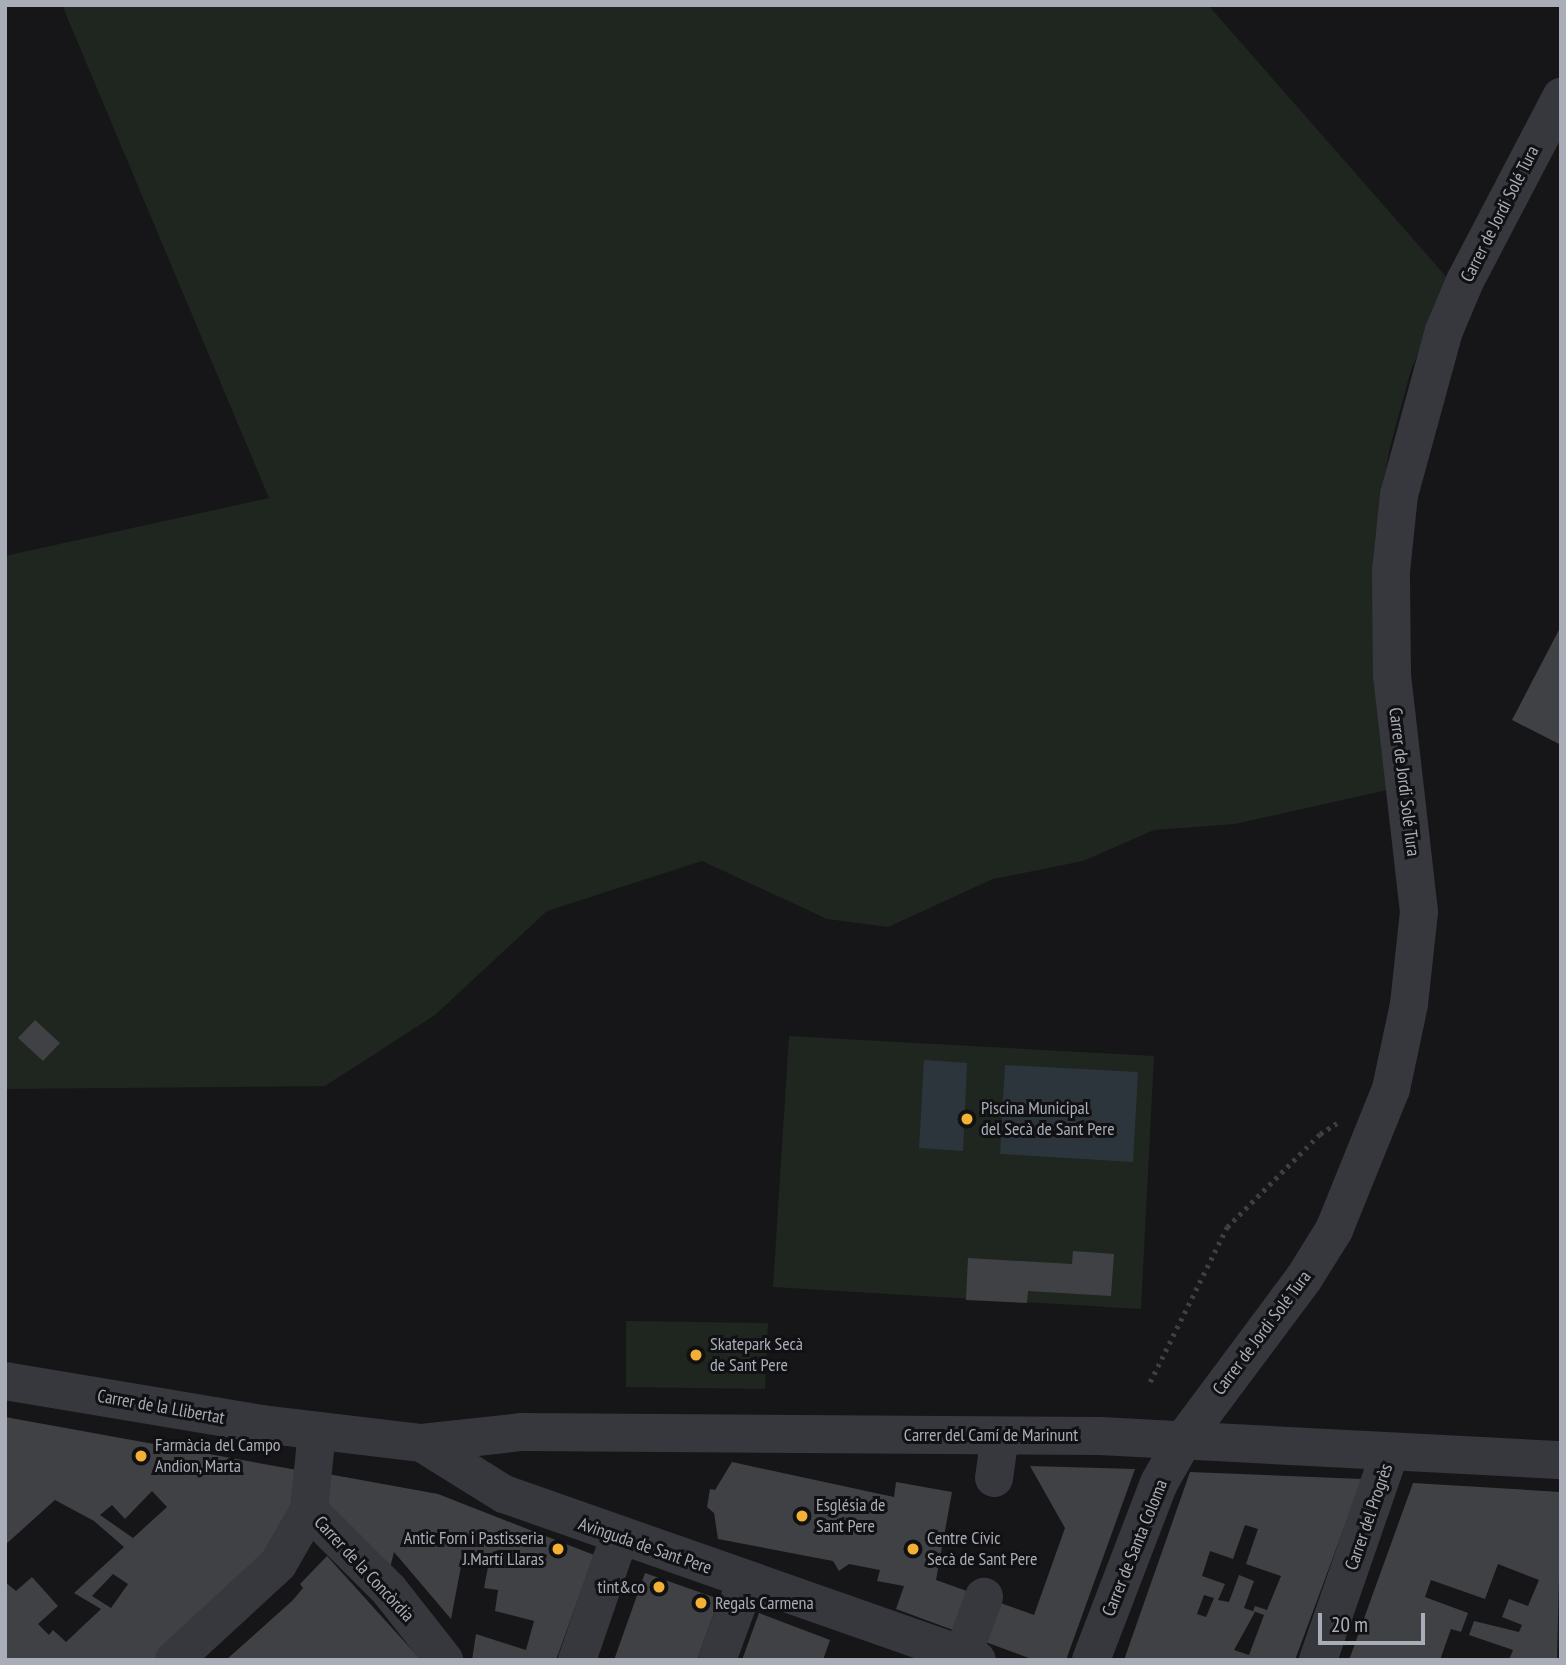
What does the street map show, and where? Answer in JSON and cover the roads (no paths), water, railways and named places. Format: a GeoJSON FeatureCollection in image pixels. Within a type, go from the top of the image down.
{"type":"FeatureCollection","features":[{"type":"Feature","properties":{"kind":"street","name":"Carrer de Jordi Solé Tura"},"geometry":{"type":"LineString","coordinates":[[1184,1439],[1324,1247],[1347,1204],[1391,1089],[1411,992],[1419,912],[1392,675],[1389,608],[1395,520],[1408,454],[1444,331],[1465,281],[1561,97]]}},
{"type":"Feature","properties":{"kind":"street","name":"Carrer de la Llibertat"},"geometry":{"type":"LineString","coordinates":[[5,1381],[317,1431]]}},
{"type":"Feature","properties":{"kind":"street","name":"Avinguda de Sant Pere"},"geometry":{"type":"LineString","coordinates":[[317,1431],[422,1443],[504,1494],[620,1538],[970,1657]]}},
{"type":"Feature","properties":{"kind":"street"},"geometry":{"type":"LineString","coordinates":[[174,1660],[278,1564],[309,1510],[317,1431]]}},
{"type":"Feature","properties":{"kind":"street","name":"Carrer del Camí de Marinunt"},"geometry":{"type":"LineString","coordinates":[[422,1443],[522,1432],[1000,1436],[1184,1439],[1561,1460]]}},
{"type":"Feature","properties":{"kind":"street"},"geometry":{"type":"LineString","coordinates":[[994,1478],[1000,1436]]}},
{"type":"Feature","properties":{"kind":"street","name":"Carrer de Santa Coloma"},"geometry":{"type":"LineString","coordinates":[[1091,1660],[1159,1483],[1184,1439]]}},
{"type":"Feature","properties":{"kind":"street","name":"Carrer del Progrès"},"geometry":{"type":"LineString","coordinates":[[1318,1660],[1390,1452]]}},
{"type":"Feature","properties":{"kind":"street","name":"Carrer de la Concòrdia"},"geometry":{"type":"LineString","coordinates":[[309,1510],[389,1590],[444,1660]]}},
{"type":"Feature","properties":{"kind":"street"},"geometry":{"type":"LineString","coordinates":[[577,1660],[620,1538]]}},
{"type":"Feature","properties":{"kind":"street"},"geometry":{"type":"LineString","coordinates":[[717,1660],[746,1581]]}},
{"type":"Feature","properties":{"kind":"street"},"geometry":{"type":"LineString","coordinates":[[970,1657],[984,1597]]}},
{"type":"Feature","properties":{"kind":"place","name":"Piscina Municipal del Secà de Sant Pere"},"geometry":{"type":"Point","coordinates":[967,1119]}},
{"type":"Feature","properties":{"kind":"place","name":"Skatepark Secà de Sant Pere"},"geometry":{"type":"Point","coordinates":[696,1355]}},
{"type":"Feature","properties":{"kind":"place","name":"Farmàcia del Campo Andion, Marta"},"geometry":{"type":"Point","coordinates":[141,1456]}},
{"type":"Feature","properties":{"kind":"place","name":"Església de Sant Pere"},"geometry":{"type":"Point","coordinates":[802,1516]}},
{"type":"Feature","properties":{"kind":"place","name":"Antic Forn i Pastisseria J.Martí Llaras"},"geometry":{"type":"Point","coordinates":[558,1549]}},
{"type":"Feature","properties":{"kind":"place","name":"Centre Cívic Secà de Sant Pere"},"geometry":{"type":"Point","coordinates":[913,1549]}},
{"type":"Feature","properties":{"kind":"place","name":"tint&co"},"geometry":{"type":"Point","coordinates":[659,1587]}},
{"type":"Feature","properties":{"kind":"place","name":"Regals Carmena"},"geometry":{"type":"Point","coordinates":[701,1603]}}]}
